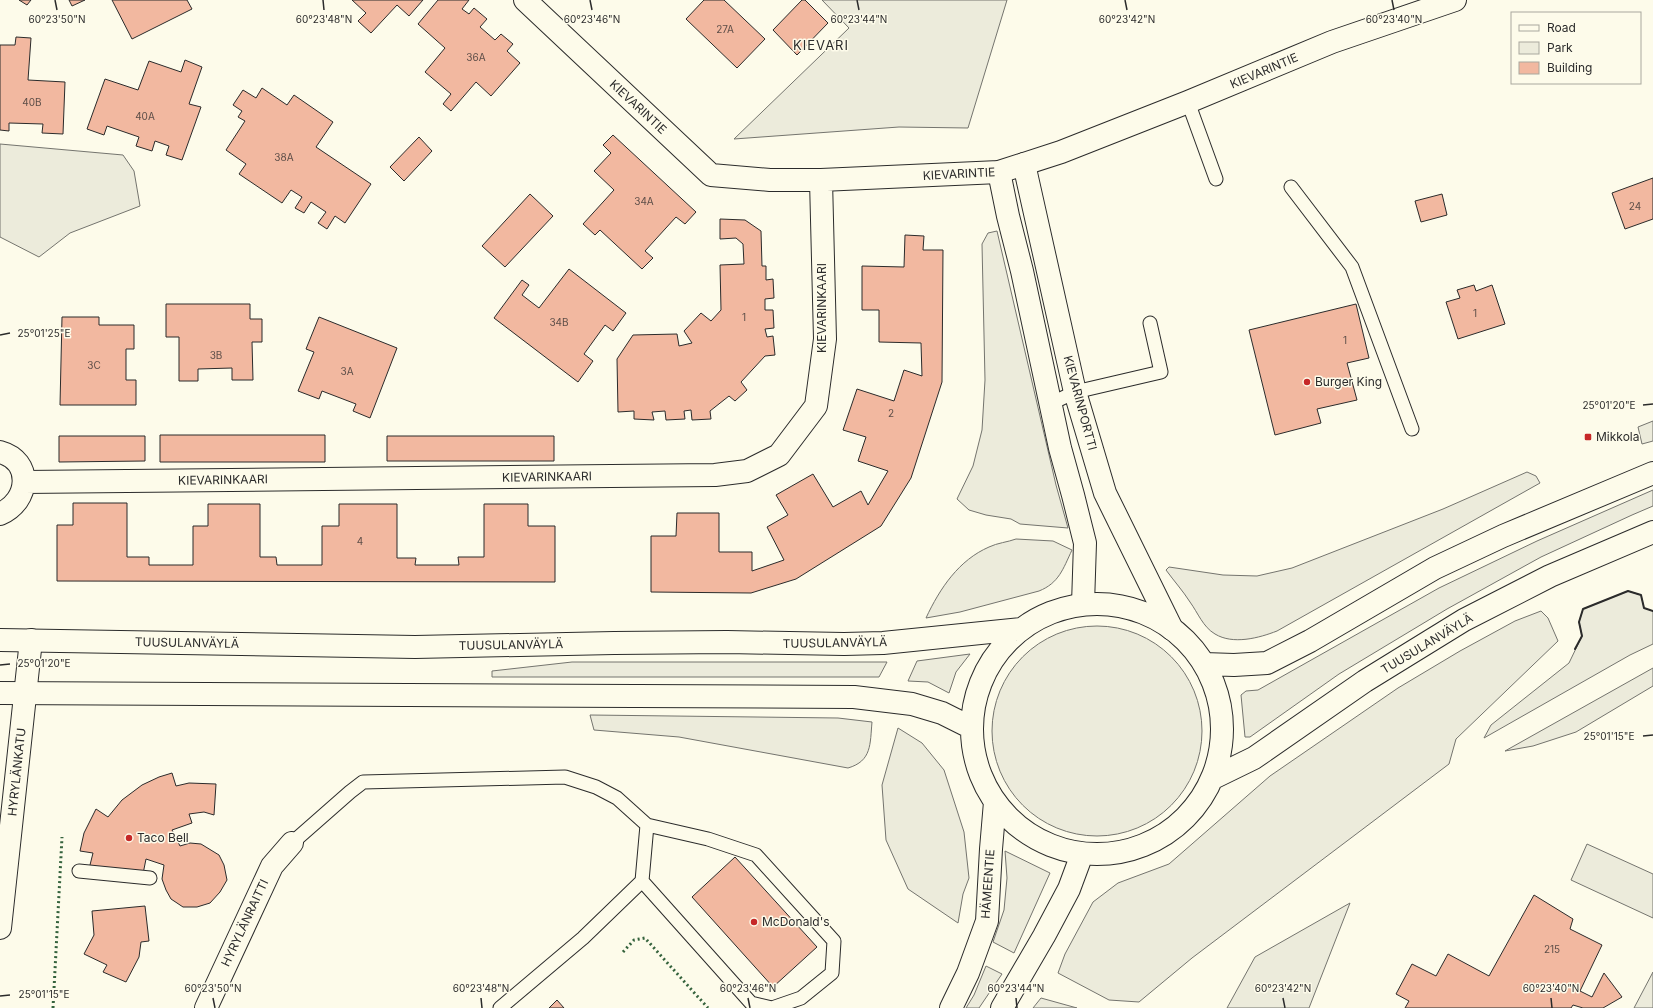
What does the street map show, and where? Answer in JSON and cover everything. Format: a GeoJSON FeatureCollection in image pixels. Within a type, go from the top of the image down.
{"type":"FeatureCollection","features":[{"type":"Feature","properties":{"kind":"main road","name":"KIEVARINTIE"},"geometry":{"type":"LineString","coordinates":[[525,0],[711,175],[770,180],[821,180],[999,172],[1061,152],[1188,102],[1332,42],[1455,0]]}},
{"type":"Feature","properties":{"kind":"main road","name":"KIEVARINPORTTI"},"geometry":{"type":"LineString","coordinates":[[1024,164],[1075,392],[1105,493],[1172,629]]}},
{"type":"Feature","properties":{"kind":"main road"},"geometry":{"type":"LineString","coordinates":[[999,172],[1060,448],[1085,543],[1084,604]]}},
{"type":"Feature","properties":{"kind":"main road","name":"KIEVARINKAARI"},"geometry":{"type":"LineString","coordinates":[[24,482],[715,475],[746,471],[779,456],[816,406],[825,339],[821,180]]}},
{"type":"Feature","properties":{"kind":"main road"},"geometry":{"type":"LineString","coordinates":[[0,452],[13,459],[19,466],[24,482],[20,498],[15,505],[0,514]]}},
{"type":"Feature","properties":{"kind":"main road"},"geometry":{"type":"LineString","coordinates":[[1204,664],[1234,666],[1266,663],[1310,641],[1435,568],[1503,536],[1653,473]]}},
{"type":"Feature","properties":{"kind":"main road","name":"TUUSULANVÄYLÄ"},"geometry":{"type":"LineString","coordinates":[[1213,778],[1254,758],[1365,681],[1464,620],[1550,576],[1653,532]]}},
{"type":"Feature","properties":{"kind":"main road"},"geometry":{"type":"LineString","coordinates":[[1084,604],[1107,604],[1129,608],[1151,616],[1172,629],[1190,644],[1204,664],[1214,685],[1221,716],[1222,732],[1220,755],[1213,778],[1202,799],[1186,818],[1149,844],[1127,851],[1104,855],[1082,854],[1059,849],[1038,840],[1019,828],[1002,812],[989,793],[979,772],[973,750],[972,728],[974,705],[980,683],[991,663],[1004,645],[1021,629],[1040,618],[1062,609],[1084,604]]}},
{"type":"Feature","properties":{"kind":"main road","name":"TUUSULANVÄYLÄ"},"geometry":{"type":"LineString","coordinates":[[0,640],[415,647],[622,642],[844,644],[883,643],[1021,629]]}},
{"type":"Feature","properties":{"kind":"main road","name":"HYRYLÄNKATU"},"geometry":{"type":"LineString","coordinates":[[0,928],[31,640]]}},
{"type":"Feature","properties":{"kind":"main road"},"geometry":{"type":"LineString","coordinates":[[0,693],[854,697],[912,704],[942,713],[972,728]]}},
{"type":"Feature","properties":{"kind":"main road","name":"HÄMEENTIE"},"geometry":{"type":"LineString","coordinates":[[951,1008],[968,973],[987,921],[995,802]]}},
{"type":"Feature","properties":{"kind":"main road","name":"HYRYLÄNRAITTI"},"geometry":{"type":"LineString","coordinates":[[206,1008],[272,866],[292,843]]}},
{"type":"Feature","properties":{"kind":"main road"},"geometry":{"type":"LineString","coordinates":[[1002,1008],[1044,936],[1069,889],[1082,854]]}},
{"type":"Feature","properties":{"kind":"lane"},"geometry":{"type":"LineString","coordinates":[[1188,102],[1216,179]]}},
{"type":"Feature","properties":{"kind":"lane"},"geometry":{"type":"LineString","coordinates":[[1291,187],[1352,267],[1412,429]]}},
{"type":"Feature","properties":{"kind":"lane"},"geometry":{"type":"LineString","coordinates":[[1050,404],[1075,392],[1161,372],[1150,323]]}},
{"type":"Feature","properties":{"kind":"lane"},"geometry":{"type":"LineString","coordinates":[[292,843],[363,782],[565,777],[596,787],[617,798],[646,825],[708,839],[756,854],[834,941],[832,973],[801,998],[772,1008],[751,1003],[642,880]]}},
{"type":"Feature","properties":{"kind":"lane"},"geometry":{"type":"LineString","coordinates":[[500,1008],[583,938],[642,880],[646,825]]}},
{"type":"Feature","properties":{"kind":"lane"},"geometry":{"type":"LineString","coordinates":[[80,871],[150,878]]}},
{"type":"Feature","properties":{"kind":"green space"},"geometry":{"type":"Polygon","coordinates":[[[822,0],[1007,0],[968,128],[899,127],[734,139],[849,28],[822,0]]]}},
{"type":"Feature","properties":{"kind":"green space"},"geometry":{"type":"Polygon","coordinates":[[[0,144],[123,155],[134,171],[140,206],[70,233],[39,257],[0,237],[0,144]]]}},
{"type":"Feature","properties":{"kind":"green space"},"geometry":{"type":"Polygon","coordinates":[[[997,231],[1056,485],[1068,528],[1020,524],[1011,519],[986,515],[969,510],[957,499],[973,466],[982,430],[985,380],[982,244],[988,233],[997,231]]]}},
{"type":"Feature","properties":{"kind":"green space"},"geometry":{"type":"Polygon","coordinates":[[[1653,421],[1653,441],[1642,444],[1638,427],[1653,421]]]}},
{"type":"Feature","properties":{"kind":"green space"},"geometry":{"type":"Polygon","coordinates":[[[1527,472],[1536,476],[1540,483],[1277,631],[1262,636],[1238,640],[1215,634],[1204,624],[1166,570],[1169,567],[1223,575],[1257,576],[1292,568],[1443,509],[1527,472]]]}},
{"type":"Feature","properties":{"kind":"green space"},"geometry":{"type":"Polygon","coordinates":[[[1653,490],[1653,506],[1541,557],[1447,609],[1339,674],[1250,737],[1245,737],[1241,695],[1246,691],[1258,690],[1439,588],[1537,541],[1653,490]]]}},
{"type":"Feature","properties":{"kind":"green space"},"geometry":{"type":"Polygon","coordinates":[[[1016,539],[1053,541],[1072,550],[1056,580],[1046,588],[1039,591],[960,612],[926,618],[944,586],[968,559],[992,546],[1016,539]]]}},
{"type":"Feature","properties":{"kind":"green space"},"geometry":{"type":"Polygon","coordinates":[[[1628,591],[1641,595],[1644,608],[1653,611],[1653,644],[1630,655],[1484,738],[1491,725],[1569,663],[1582,636],[1579,622],[1583,609],[1628,591]]]}},
{"type":"Feature","properties":{"kind":"green space"},"geometry":{"type":"Polygon","coordinates":[[[1541,611],[1548,618],[1558,641],[1456,739],[1449,764],[1192,958],[1139,1002],[1109,1000],[1058,973],[1065,954],[1093,902],[1118,883],[1169,864],[1270,776],[1398,688],[1460,651],[1515,621],[1541,611]]]}},
{"type":"Feature","properties":{"kind":"green space"},"geometry":{"type":"Polygon","coordinates":[[[1087,626],[1107,626],[1128,630],[1147,638],[1164,650],[1178,664],[1190,681],[1198,700],[1202,721],[1202,741],[1198,762],[1190,781],[1178,798],[1164,812],[1147,824],[1128,832],[1107,836],[1087,836],[1066,832],[1047,824],[1030,812],[1016,798],[1004,781],[996,762],[992,741],[992,721],[996,700],[1004,681],[1016,664],[1030,650],[1047,638],[1066,630],[1087,626]]]}},
{"type":"Feature","properties":{"kind":"green space"},"geometry":{"type":"Polygon","coordinates":[[[970,654],[956,672],[949,693],[928,682],[908,681],[917,661],[970,654]]]}},
{"type":"Feature","properties":{"kind":"green space"},"geometry":{"type":"Polygon","coordinates":[[[572,662],[887,662],[879,677],[492,677],[492,671],[572,662]]]}},
{"type":"Feature","properties":{"kind":"green space"},"geometry":{"type":"Polygon","coordinates":[[[1653,668],[1653,686],[1576,732],[1533,746],[1505,751],[1653,668]]]}},
{"type":"Feature","properties":{"kind":"green space"},"geometry":{"type":"Polygon","coordinates":[[[590,715],[838,718],[872,722],[870,744],[866,756],[856,765],[848,768],[679,737],[594,730],[590,715]]]}},
{"type":"Feature","properties":{"kind":"green space"},"geometry":{"type":"Polygon","coordinates":[[[898,728],[922,743],[944,770],[964,832],[969,878],[963,894],[958,923],[908,889],[886,840],[882,785],[898,728]]]}},
{"type":"Feature","properties":{"kind":"green space"},"geometry":{"type":"Polygon","coordinates":[[[1587,844],[1653,874],[1653,918],[1571,880],[1587,844]]]}},
{"type":"Feature","properties":{"kind":"green space"},"geometry":{"type":"Polygon","coordinates":[[[1005,851],[1050,873],[1014,953],[993,942],[1004,910],[1007,878],[1005,851]]]}},
{"type":"Feature","properties":{"kind":"green space"},"geometry":{"type":"Polygon","coordinates":[[[1350,903],[1309,1008],[1227,1008],[1255,957],[1350,903]]]}},
{"type":"Feature","properties":{"kind":"green space"},"geometry":{"type":"Polygon","coordinates":[[[986,966],[1002,974],[979,1008],[966,1008],[974,995],[986,966]]]}},
{"type":"Feature","properties":{"kind":"green space"},"geometry":{"type":"Polygon","coordinates":[[[1653,972],[1653,1008],[1634,1008],[1653,972]]]}},
{"type":"Feature","properties":{"kind":"green space"},"geometry":{"type":"Polygon","coordinates":[[[1041,998],[1077,1008],[1033,1008],[1041,998]]]}},
{"type":"Feature","properties":{"kind":"building"},"geometry":{"type":"Polygon","coordinates":[[[19,0],[31,0],[27,5],[19,0]]]}},
{"type":"Feature","properties":{"kind":"building"},"geometry":{"type":"Polygon","coordinates":[[[69,0],[85,0],[72,6],[69,0]]]}},
{"type":"Feature","properties":{"kind":"building"},"geometry":{"type":"Polygon","coordinates":[[[112,0],[187,0],[192,9],[132,39],[112,0]]]}},
{"type":"Feature","properties":{"kind":"building"},"geometry":{"type":"Polygon","coordinates":[[[352,0],[423,0],[409,16],[397,5],[371,33],[358,21],[366,13],[352,0]]]}},
{"type":"Feature","properties":{"kind":"building"},"geometry":{"type":"Polygon","coordinates":[[[438,0],[469,0],[462,9],[469,14],[474,8],[487,19],[480,27],[495,40],[501,34],[513,44],[507,51],[520,63],[491,96],[476,82],[451,111],[443,104],[451,94],[425,72],[445,48],[418,24],[438,0]]]}},
{"type":"Feature","properties":{"kind":"building"},"geometry":{"type":"Polygon","coordinates":[[[704,0],[724,0],[765,39],[737,68],[686,19],[704,0]]]}},
{"type":"Feature","properties":{"kind":"building"},"geometry":{"type":"Polygon","coordinates":[[[802,0],[805,0],[828,23],[797,55],[773,30],[802,0]]]}},
{"type":"Feature","properties":{"kind":"building"},"geometry":{"type":"Polygon","coordinates":[[[16,37],[31,38],[28,80],[65,82],[63,134],[42,133],[43,124],[9,123],[9,131],[0,130],[0,45],[15,45],[16,37]]]}},
{"type":"Feature","properties":{"kind":"building"},"geometry":{"type":"Polygon","coordinates":[[[185,60],[202,67],[189,104],[201,107],[182,160],[166,155],[169,146],[155,141],[152,151],[136,146],[139,137],[107,126],[104,135],[87,129],[105,79],[138,90],[149,61],[181,72],[185,60]]]}},
{"type":"Feature","properties":{"kind":"building"},"geometry":{"type":"Polygon","coordinates":[[[262,88],[287,105],[294,95],[333,122],[316,147],[371,184],[345,223],[335,216],[327,229],[318,223],[326,212],[311,202],[304,213],[295,208],[302,197],[291,190],[282,203],[239,174],[246,164],[226,150],[245,121],[238,117],[242,111],[233,105],[243,90],[256,98],[262,88]]]}},
{"type":"Feature","properties":{"kind":"building"},"geometry":{"type":"Polygon","coordinates":[[[613,135],[696,212],[685,224],[676,217],[645,251],[653,258],[642,269],[600,230],[595,235],[583,224],[614,190],[594,171],[611,153],[603,145],[613,135]]]}},
{"type":"Feature","properties":{"kind":"building"},"geometry":{"type":"Polygon","coordinates":[[[419,137],[432,151],[404,181],[390,167],[419,137]]]}},
{"type":"Feature","properties":{"kind":"building"},"geometry":{"type":"Polygon","coordinates":[[[1653,178],[1653,219],[1625,229],[1612,193],[1653,178]]]}},
{"type":"Feature","properties":{"kind":"building"},"geometry":{"type":"Polygon","coordinates":[[[530,194],[553,216],[505,267],[482,246],[530,194]]]}},
{"type":"Feature","properties":{"kind":"building"},"geometry":{"type":"Polygon","coordinates":[[[1442,194],[1447,215],[1421,222],[1415,201],[1442,194]]]}},
{"type":"Feature","properties":{"kind":"building"},"geometry":{"type":"Polygon","coordinates":[[[720,219],[745,220],[761,231],[762,266],[766,266],[766,280],[773,279],[774,298],[765,299],[765,310],[773,310],[774,328],[765,329],[767,337],[773,336],[775,355],[765,356],[741,382],[747,390],[735,401],[729,396],[710,411],[711,419],[692,420],[691,410],[684,411],[685,419],[666,420],[665,411],[652,412],[654,420],[634,419],[634,411],[618,412],[617,359],[633,335],[677,334],[679,346],[692,343],[684,331],[701,313],[711,321],[721,310],[720,265],[744,264],[743,244],[736,238],[720,239],[720,219]]]}},
{"type":"Feature","properties":{"kind":"building"},"geometry":{"type":"Polygon","coordinates":[[[905,235],[924,236],[923,250],[943,250],[942,382],[911,478],[881,526],[796,579],[751,593],[651,592],[651,536],[676,536],[677,513],[719,513],[719,552],[752,552],[752,571],[784,560],[767,527],[788,515],[776,495],[813,474],[833,507],[861,491],[868,505],[888,471],[858,461],[866,437],[843,430],[857,389],[894,401],[904,370],[922,376],[921,343],[879,342],[879,310],[862,310],[862,266],[904,267],[905,235]]]}},
{"type":"Feature","properties":{"kind":"building"},"geometry":{"type":"Polygon","coordinates":[[[569,269],[626,313],[613,331],[605,325],[584,354],[593,361],[578,382],[494,318],[522,280],[529,285],[522,295],[539,308],[569,269]]]}},
{"type":"Feature","properties":{"kind":"building"},"geometry":{"type":"Polygon","coordinates":[[[1474,285],[1476,291],[1492,285],[1505,324],[1458,339],[1446,302],[1460,298],[1457,290],[1474,285]]]}},
{"type":"Feature","properties":{"kind":"building"},"geometry":{"type":"Polygon","coordinates":[[[166,304],[250,304],[250,319],[262,319],[262,342],[252,342],[253,380],[232,380],[232,368],[198,369],[198,381],[179,381],[179,337],[166,337],[166,304]]]}},
{"type":"Feature","properties":{"kind":"building","name":"Burger King"},"geometry":{"type":"Polygon","coordinates":[[[1356,304],[1369,358],[1347,363],[1357,400],[1317,409],[1321,423],[1275,435],[1249,330],[1356,304]]]}},
{"type":"Feature","properties":{"kind":"building"},"geometry":{"type":"Polygon","coordinates":[[[62,317],[99,317],[99,325],[134,325],[134,349],[126,349],[126,380],[136,380],[136,405],[60,405],[62,317]]]}},
{"type":"Feature","properties":{"kind":"building"},"geometry":{"type":"Polygon","coordinates":[[[319,317],[397,348],[370,418],[353,411],[356,404],[322,391],[319,399],[298,391],[314,352],[306,349],[319,317]]]}},
{"type":"Feature","properties":{"kind":"building"},"geometry":{"type":"Polygon","coordinates":[[[160,435],[325,435],[325,462],[160,462],[160,435]]]}},
{"type":"Feature","properties":{"kind":"building"},"geometry":{"type":"Polygon","coordinates":[[[59,436],[145,436],[145,461],[59,462],[59,436]]]}},
{"type":"Feature","properties":{"kind":"building"},"geometry":{"type":"Polygon","coordinates":[[[387,436],[554,436],[554,461],[387,461],[387,436]]]}},
{"type":"Feature","properties":{"kind":"building"},"geometry":{"type":"Polygon","coordinates":[[[73,503],[127,503],[127,557],[149,557],[149,565],[193,565],[193,526],[208,526],[208,504],[260,504],[260,557],[276,557],[277,565],[322,565],[322,526],[339,526],[339,504],[397,504],[397,558],[416,558],[415,565],[459,565],[458,557],[484,557],[484,504],[528,504],[528,526],[555,526],[555,582],[57,581],[57,525],[73,525],[73,503]]]}},
{"type":"Feature","properties":{"kind":"building","name":"Taco Bell"},"geometry":{"type":"Polygon","coordinates":[[[172,773],[176,786],[189,783],[216,784],[214,815],[204,812],[189,814],[192,823],[172,830],[180,846],[190,843],[201,844],[219,855],[224,865],[227,880],[220,892],[210,903],[197,907],[183,907],[171,899],[162,879],[164,865],[146,859],[143,874],[89,869],[93,853],[80,851],[84,833],[96,809],[108,817],[122,800],[142,785],[172,773]]]}},
{"type":"Feature","properties":{"kind":"building","name":"McDonald's"},"geometry":{"type":"Polygon","coordinates":[[[735,857],[817,947],[773,987],[692,897],[735,857]]]}},
{"type":"Feature","properties":{"kind":"building"},"geometry":{"type":"Polygon","coordinates":[[[1534,895],[1573,919],[1570,929],[1602,945],[1580,991],[1592,997],[1604,973],[1622,997],[1603,1008],[1583,1008],[1573,1005],[1571,1008],[1405,1008],[1409,1001],[1396,994],[1412,964],[1436,976],[1448,954],[1489,976],[1534,895]]]}},
{"type":"Feature","properties":{"kind":"building"},"geometry":{"type":"Polygon","coordinates":[[[145,906],[149,941],[141,942],[139,957],[126,982],[103,972],[107,965],[84,954],[94,935],[92,911],[145,906]]]}},
{"type":"Feature","properties":{"kind":"building"},"geometry":{"type":"Polygon","coordinates":[[[557,1000],[564,1008],[549,1008],[557,1000]]]}},
{"type":"Feature","properties":{"kind":"hedge"},"geometry":{"type":"LineString","coordinates":[[53,1008],[62,837]]}},
{"type":"Feature","properties":{"kind":"hedge"},"geometry":{"type":"LineString","coordinates":[[623,952],[634,940],[645,938],[708,1008]]}},
{"type":"Feature","properties":{"kind":"wall"},"geometry":{"type":"LineString","coordinates":[[1575,649],[1582,636],[1579,622],[1583,609],[1628,591],[1641,595],[1644,608],[1653,611]]}},
{"type":"Feature","properties":{"kind":"place","name":"Burger King"},"geometry":{"type":"Point","coordinates":[1307,382]}},
{"type":"Feature","properties":{"kind":"place","name":"Mikkola"},"geometry":{"type":"Point","coordinates":[1588,437]}},
{"type":"Feature","properties":{"kind":"place","name":"Taco Bell"},"geometry":{"type":"Point","coordinates":[129,838]}},
{"type":"Feature","properties":{"kind":"place","name":"McDonald's"},"geometry":{"type":"Point","coordinates":[754,922]}},
{"type":"Feature","properties":{"kind":"district","name":"KIEVARI"},"geometry":{"type":"Point","coordinates":[821,45]}}]}
